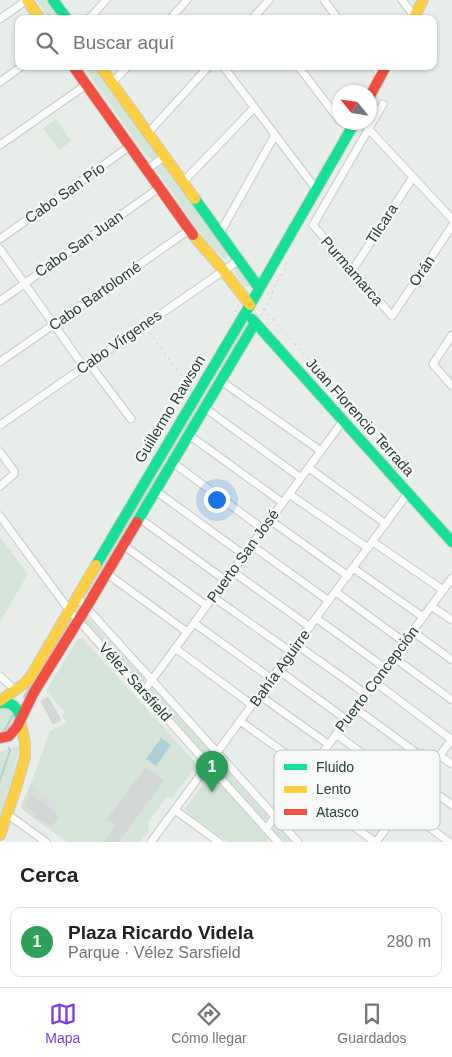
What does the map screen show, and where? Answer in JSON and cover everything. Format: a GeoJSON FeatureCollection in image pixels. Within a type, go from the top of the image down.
{"type":"FeatureCollection","features":[{"type":"Feature","properties":{"kind":"main road"},"geometry":{"type":"LineString","coordinates":[[27,0],[37,15]]}},
{"type":"Feature","properties":{"kind":"main road"},"geometry":{"type":"LineString","coordinates":[[53,0],[64,15]]}},
{"type":"Feature","properties":{"kind":"main road"},"geometry":{"type":"LineString","coordinates":[[415,15],[423,0]]}},
{"type":"Feature","properties":{"kind":"main road","name":"Juan Florencio Terrada"},"geometry":{"type":"LineString","coordinates":[[76,70],[189,230],[223,270],[248,308],[255,323],[452,542]]}},
{"type":"Feature","properties":{"kind":"main road"},"geometry":{"type":"LineString","coordinates":[[103,70],[259,288]]}},
{"type":"Feature","properties":{"kind":"main road"},"geometry":{"type":"LineString","coordinates":[[376,85],[384,71]]}},
{"type":"Feature","properties":{"kind":"main road","name":"Guillermo Rawson"},"geometry":{"type":"LineString","coordinates":[[0,702],[25,683],[31,676],[248,308],[350,130]]}},
{"type":"Feature","properties":{"kind":"main road","name":"Guillermo Rawson"},"geometry":{"type":"LineString","coordinates":[[5,737],[14,731],[34,692],[255,323]]}},
{"type":"Feature","properties":{"kind":"main road"},"geometry":{"type":"LineString","coordinates":[[0,702],[6,702],[19,710],[25,742],[25,757],[0,836]]}},
{"type":"Feature","properties":{"kind":"main road"},"geometry":{"type":"LineString","coordinates":[[0,745],[5,737]]}},
{"type":"Feature","properties":{"kind":"street"},"geometry":{"type":"LineString","coordinates":[[0,19],[27,0]]}},
{"type":"Feature","properties":{"kind":"street"},"geometry":{"type":"LineString","coordinates":[[93,15],[106,0]]}},
{"type":"Feature","properties":{"kind":"street"},"geometry":{"type":"LineString","coordinates":[[174,15],[187,0]]}},
{"type":"Feature","properties":{"kind":"street"},"geometry":{"type":"LineString","coordinates":[[258,15],[269,0]]}},
{"type":"Feature","properties":{"kind":"street"},"geometry":{"type":"LineString","coordinates":[[324,0],[335,15]]}},
{"type":"Feature","properties":{"kind":"street"},"geometry":{"type":"LineString","coordinates":[[402,0],[413,15]]}},
{"type":"Feature","properties":{"kind":"street"},"geometry":{"type":"LineString","coordinates":[[0,82],[16,70]]}},
{"type":"Feature","properties":{"kind":"street"},"geometry":{"type":"LineString","coordinates":[[112,83],[124,70]]}},
{"type":"Feature","properties":{"kind":"street"},"geometry":{"type":"LineString","coordinates":[[148,133],[205,70]]}},
{"type":"Feature","properties":{"kind":"street"},"geometry":{"type":"LineString","coordinates":[[226,70],[316,189]]}},
{"type":"Feature","properties":{"kind":"street"},"geometry":{"type":"LineString","coordinates":[[301,70],[332,111]]}},
{"type":"Feature","properties":{"kind":"street"},"geometry":{"type":"LineString","coordinates":[[0,145],[86,85]]}},
{"type":"Feature","properties":{"kind":"street"},"geometry":{"type":"LineString","coordinates":[[377,114],[383,104]]}},
{"type":"Feature","properties":{"kind":"street"},"geometry":{"type":"LineString","coordinates":[[183,182],[254,108]]}},
{"type":"Feature","properties":{"kind":"street","name":"Purmamarca"},"geometry":{"type":"LineString","coordinates":[[367,130],[313,225],[392,316]]}},
{"type":"Feature","properties":{"kind":"street"},"geometry":{"type":"LineString","coordinates":[[370,130],[452,219]]}},
{"type":"Feature","properties":{"kind":"street"},"geometry":{"type":"LineString","coordinates":[[220,233],[275,135]]}},
{"type":"Feature","properties":{"kind":"street","name":"Cabo San Pío"},"geometry":{"type":"LineString","coordinates":[[0,239],[130,146]]}},
{"type":"Feature","properties":{"kind":"street"},"geometry":{"type":"LineString","coordinates":[[146,170],[165,156]]}},
{"type":"Feature","properties":{"kind":"street","name":"Tilcara"},"geometry":{"type":"LineString","coordinates":[[352,271],[412,177]]}},
{"type":"Feature","properties":{"kind":"street","name":"Cabo San Juan"},"geometry":{"type":"LineString","coordinates":[[0,301],[159,188]]}},
{"type":"Feature","properties":{"kind":"street","name":"Orán"},"geometry":{"type":"LineString","coordinates":[[392,316],[452,226]]}},
{"type":"Feature","properties":{"kind":"street","name":"Cabo Bartolomé"},"geometry":{"type":"LineString","coordinates":[[0,362],[189,230]]}},
{"type":"Feature","properties":{"kind":"street"},"geometry":{"type":"LineString","coordinates":[[0,250],[54,324],[131,419]]}},
{"type":"Feature","properties":{"kind":"street","name":"Cabo Vírgenes"},"geometry":{"type":"LineString","coordinates":[[0,425],[239,260]]}},
{"type":"Feature","properties":{"kind":"street"},"geometry":{"type":"LineString","coordinates":[[452,335],[433,364],[452,386]]}},
{"type":"Feature","properties":{"kind":"street"},"geometry":{"type":"LineString","coordinates":[[221,381],[321,451]]}},
{"type":"Feature","properties":{"kind":"street"},"geometry":{"type":"LineString","coordinates":[[205,408],[301,478]]}},
{"type":"Feature","properties":{"kind":"street","name":"Puerto San José"},"geometry":{"type":"LineString","coordinates":[[143,692],[344,420]]}},
{"type":"Feature","properties":{"kind":"street"},"geometry":{"type":"LineString","coordinates":[[189,435],[283,503]]}},
{"type":"Feature","properties":{"kind":"street"},"geometry":{"type":"LineString","coordinates":[[0,452],[14,471],[14,474],[0,486]]}},
{"type":"Feature","properties":{"kind":"street"},"geometry":{"type":"LineString","coordinates":[[172,462],[264,529]]}},
{"type":"Feature","properties":{"kind":"street"},"geometry":{"type":"LineString","coordinates":[[309,468],[386,524]]}},
{"type":"Feature","properties":{"kind":"street"},"geometry":{"type":"LineString","coordinates":[[156,490],[244,555]]}},
{"type":"Feature","properties":{"kind":"street","name":"Bahía Aguirre"},"geometry":{"type":"LineString","coordinates":[[151,842],[408,493]]}},
{"type":"Feature","properties":{"kind":"street"},"geometry":{"type":"LineString","coordinates":[[289,494],[368,548]]}},
{"type":"Feature","properties":{"kind":"street","name":"Vélez Sarsfield"},"geometry":{"type":"LineString","coordinates":[[1,518],[69,610],[278,842]]}},
{"type":"Feature","properties":{"kind":"street"},"geometry":{"type":"LineString","coordinates":[[139,518],[225,580]]}},
{"type":"Feature","properties":{"kind":"street"},"geometry":{"type":"LineString","coordinates":[[270,520],[348,576]]}},
{"type":"Feature","properties":{"kind":"street"},"geometry":{"type":"LineString","coordinates":[[373,542],[443,590]]}},
{"type":"Feature","properties":{"kind":"street"},"geometry":{"type":"LineString","coordinates":[[123,545],[207,606]]}},
{"type":"Feature","properties":{"kind":"street"},"geometry":{"type":"LineString","coordinates":[[251,545],[329,601]]}},
{"type":"Feature","properties":{"kind":"street"},"geometry":{"type":"LineString","coordinates":[[353,568],[423,617]]}},
{"type":"Feature","properties":{"kind":"street"},"geometry":{"type":"LineString","coordinates":[[232,571],[310,627]]}},
{"type":"Feature","properties":{"kind":"street"},"geometry":{"type":"LineString","coordinates":[[106,573],[187,632]]}},
{"type":"Feature","properties":{"kind":"street","name":"Puerto Concepción"},"geometry":{"type":"LineString","coordinates":[[324,750],[452,578]]}},
{"type":"Feature","properties":{"kind":"street"},"geometry":{"type":"LineString","coordinates":[[336,592],[404,642]]}},
{"type":"Feature","properties":{"kind":"street","name":"Vélez Sarsfield"},"geometry":{"type":"LineString","coordinates":[[77,597],[274,815]]}},
{"type":"Feature","properties":{"kind":"street"},"geometry":{"type":"LineString","coordinates":[[213,597],[291,652]]}},
{"type":"Feature","properties":{"kind":"street"},"geometry":{"type":"LineString","coordinates":[[431,606],[452,620]]}},
{"type":"Feature","properties":{"kind":"street"},"geometry":{"type":"LineString","coordinates":[[316,618],[385,668]]}},
{"type":"Feature","properties":{"kind":"street"},"geometry":{"type":"LineString","coordinates":[[194,623],[272,679]]}},
{"type":"Feature","properties":{"kind":"street"},"geometry":{"type":"LineString","coordinates":[[412,631],[452,660]]}},
{"type":"Feature","properties":{"kind":"street"},"geometry":{"type":"LineString","coordinates":[[297,644],[366,694]]}},
{"type":"Feature","properties":{"kind":"street"},"geometry":{"type":"LineString","coordinates":[[175,648],[252,705]]}},
{"type":"Feature","properties":{"kind":"street"},"geometry":{"type":"LineString","coordinates":[[393,657],[452,700]]}},
{"type":"Feature","properties":{"kind":"street"},"geometry":{"type":"LineString","coordinates":[[278,670],[347,720]]}},
{"type":"Feature","properties":{"kind":"street"},"geometry":{"type":"LineString","coordinates":[[0,676],[15,690]]}},
{"type":"Feature","properties":{"kind":"street"},"geometry":{"type":"LineString","coordinates":[[375,682],[452,739],[440,756],[452,764]]}},
{"type":"Feature","properties":{"kind":"street"},"geometry":{"type":"LineString","coordinates":[[259,695],[328,744]]}},
{"type":"Feature","properties":{"kind":"street"},"geometry":{"type":"LineString","coordinates":[[355,708],[412,750]]}},
{"type":"Feature","properties":{"kind":"street"},"geometry":{"type":"LineString","coordinates":[[240,721],[281,750]]}},
{"type":"Feature","properties":{"kind":"street"},"geometry":{"type":"LineString","coordinates":[[336,734],[358,750]]}},
{"type":"Feature","properties":{"kind":"street"},"geometry":{"type":"LineString","coordinates":[[440,796],[452,804]]}},
{"type":"Feature","properties":{"kind":"street"},"geometry":{"type":"LineString","coordinates":[[175,810],[219,842]]}},
{"type":"Feature","properties":{"kind":"street"},"geometry":{"type":"LineString","coordinates":[[7,814],[46,842]]}},
{"type":"Feature","properties":{"kind":"street","name":"Puerto Concepción"},"geometry":{"type":"LineString","coordinates":[[266,829],[274,817]]}},
{"type":"Feature","properties":{"kind":"street","name":"Vélez Sarsfield"},"geometry":{"type":"LineString","coordinates":[[287,830],[298,842]]}},
{"type":"Feature","properties":{"kind":"street"},"geometry":{"type":"LineString","coordinates":[[360,830],[376,842],[385,830]]}},
{"type":"Feature","properties":{"kind":"street"},"geometry":{"type":"LineString","coordinates":[[433,830],[449,842]]}},
{"type":"Feature","properties":{"kind":"path"},"geometry":{"type":"LineString","coordinates":[[255,323],[272,297],[273,289],[286,268],[286,258]]}},
{"type":"Feature","properties":{"kind":"path"},"geometry":{"type":"LineString","coordinates":[[264,309],[319,372],[320,380]]}},
{"type":"Feature","properties":{"kind":"path"},"geometry":{"type":"LineString","coordinates":[[145,325],[196,396]]}},
{"type":"Feature","properties":{"kind":"shaded area"},"geometry":{"type":"Polygon","coordinates":[[[31,783],[58,804],[58,818],[49,829],[23,810],[21,806],[31,783]]]}},
{"type":"Feature","properties":{"kind":"green space"},"geometry":{"type":"Polygon","coordinates":[[[36,0],[49,0],[60,15],[46,15],[36,0]]]}},
{"type":"Feature","properties":{"kind":"green space"},"geometry":{"type":"Polygon","coordinates":[[[86,70],[100,70],[157,152],[157,156],[152,160],[148,158],[86,70]]]}},
{"type":"Feature","properties":{"kind":"green space"},"geometry":{"type":"Polygon","coordinates":[[[56,119],[71,141],[59,150],[43,128],[56,119]]]}},
{"type":"Feature","properties":{"kind":"green space"},"geometry":{"type":"Polygon","coordinates":[[[162,161],[228,253],[228,258],[226,259],[219,254],[210,245],[179,203],[156,169],[157,165],[162,161]]]}},
{"type":"Feature","properties":{"kind":"green space"},"geometry":{"type":"Polygon","coordinates":[[[237,267],[250,283],[248,287],[244,286],[233,271],[237,267]]]}},
{"type":"Feature","properties":{"kind":"green space"},"geometry":{"type":"Polygon","coordinates":[[[244,325],[249,327],[88,595],[84,593],[244,325]]]}},
{"type":"Feature","properties":{"kind":"green space"},"geometry":{"type":"Polygon","coordinates":[[[0,537],[28,574],[0,622],[0,537]]]}},
{"type":"Feature","properties":{"kind":"green space"},"geometry":{"type":"Polygon","coordinates":[[[86,616],[143,677],[144,682],[139,682],[84,620],[86,616]]]}},
{"type":"Feature","properties":{"kind":"green space"},"geometry":{"type":"Polygon","coordinates":[[[67,626],[70,628],[30,694],[27,693],[27,692],[67,626]]]}},
{"type":"Feature","properties":{"kind":"green space"},"geometry":{"type":"Polygon","coordinates":[[[82,638],[195,762],[196,766],[173,797],[166,798],[148,822],[149,830],[140,842],[67,842],[49,829],[58,818],[52,811],[58,804],[31,783],[50,731],[67,723],[62,716],[65,712],[46,691],[78,639],[82,638]]]}},
{"type":"Feature","properties":{"kind":"green space"},"geometry":{"type":"Polygon","coordinates":[[[152,688],[209,750],[209,755],[205,755],[151,693],[150,690],[152,688]]]}},
{"type":"Feature","properties":{"kind":"green space"},"geometry":{"type":"Polygon","coordinates":[[[0,705],[8,705],[17,716],[9,733],[0,735],[0,705]]]}},
{"type":"Feature","properties":{"kind":"green space"},"geometry":{"type":"Polygon","coordinates":[[[19,746],[14,772],[0,818],[0,752],[19,746]]]}},
{"type":"Feature","properties":{"kind":"green space"},"geometry":{"type":"Polygon","coordinates":[[[216,762],[219,762],[267,815],[267,820],[263,820],[216,766],[216,762]]]}},
{"type":"Feature","properties":{"kind":"green space"},"geometry":{"type":"Polygon","coordinates":[[[211,773],[269,839],[267,842],[228,842],[184,810],[211,773]]]}},
{"type":"Feature","properties":{"kind":"green space"},"geometry":{"type":"Polygon","coordinates":[[[274,826],[274,830],[282,830],[292,842],[284,842],[273,829],[274,826]]]}},
{"type":"Feature","properties":{"kind":"water"},"geometry":{"type":"Polygon","coordinates":[[[161,738],[171,745],[156,766],[146,759],[161,738]]]}},
{"type":"Feature","properties":{"kind":"building"},"geometry":{"type":"Polygon","coordinates":[[[48,697],[61,720],[53,724],[41,701],[48,697]]]}},
{"type":"Feature","properties":{"kind":"building"},"geometry":{"type":"Polygon","coordinates":[[[146,768],[164,780],[118,842],[104,842],[116,826],[107,819],[146,768]]]}},
{"type":"Feature","properties":{"kind":"building"},"geometry":{"type":"Polygon","coordinates":[[[31,795],[57,814],[55,816],[58,818],[52,825],[42,818],[41,820],[35,816],[37,814],[25,805],[31,795]]]}},
{"type":"Feature","properties":{"kind":"waterway"},"geometry":{"type":"LineString","coordinates":[[56,644],[70,619]]}},
{"type":"Feature","properties":{"kind":"waterway"},"geometry":{"type":"LineString","coordinates":[[24,697],[34,680]]}},
{"type":"Feature","properties":{"kind":"waterway"},"geometry":{"type":"LineString","coordinates":[[3,733],[14,713]]}},
{"type":"Feature","properties":{"kind":"waterway"},"geometry":{"type":"LineString","coordinates":[[0,780],[10,751],[9,748]]}},
{"type":"Feature","properties":{"kind":"traffic: fast"},"geometry":{"type":"LineString","coordinates":[[53,0],[64,15]]}},
{"type":"Feature","properties":{"kind":"traffic: fast"},"geometry":{"type":"LineString","coordinates":[[96,565],[250,305],[350,130]]}},
{"type":"Feature","properties":{"kind":"traffic: fast"},"geometry":{"type":"LineString","coordinates":[[195,199],[259,288]]}},
{"type":"Feature","properties":{"kind":"traffic: fast"},"geometry":{"type":"LineString","coordinates":[[252,319],[452,542]]}},
{"type":"Feature","properties":{"kind":"traffic: fast"},"geometry":{"type":"LineString","coordinates":[[137,522],[255,323]]}},
{"type":"Feature","properties":{"kind":"traffic: fast"},"geometry":{"type":"LineString","coordinates":[[0,703],[8,703],[14,706],[21,719]]}},
{"type":"Feature","properties":{"kind":"traffic: slow"},"geometry":{"type":"LineString","coordinates":[[27,0],[37,15]]}},
{"type":"Feature","properties":{"kind":"traffic: slow"},"geometry":{"type":"LineString","coordinates":[[415,15],[423,0]]}},
{"type":"Feature","properties":{"kind":"traffic: slow"},"geometry":{"type":"LineString","coordinates":[[103,70],[195,199]]}},
{"type":"Feature","properties":{"kind":"traffic: slow"},"geometry":{"type":"LineString","coordinates":[[193,235],[250,305]]}},
{"type":"Feature","properties":{"kind":"traffic: slow"},"geometry":{"type":"LineString","coordinates":[[0,701],[25,683],[31,676],[96,565]]}},
{"type":"Feature","properties":{"kind":"traffic: slow"},"geometry":{"type":"LineString","coordinates":[[0,835],[25,757],[25,742],[20,722]]}},
{"type":"Feature","properties":{"kind":"traffic: jam"},"geometry":{"type":"LineString","coordinates":[[76,70],[193,235]]}},
{"type":"Feature","properties":{"kind":"traffic: jam"},"geometry":{"type":"LineString","coordinates":[[376,85],[384,70]]}},
{"type":"Feature","properties":{"kind":"traffic: jam"},"geometry":{"type":"LineString","coordinates":[[0,738],[9,736],[17,727],[34,692],[137,522]]}},
{"type":"Feature","properties":{"kind":"place","name":"Plaza Ricardo Videla"},"geometry":{"type":"Point","coordinates":[212,792]}}]}
